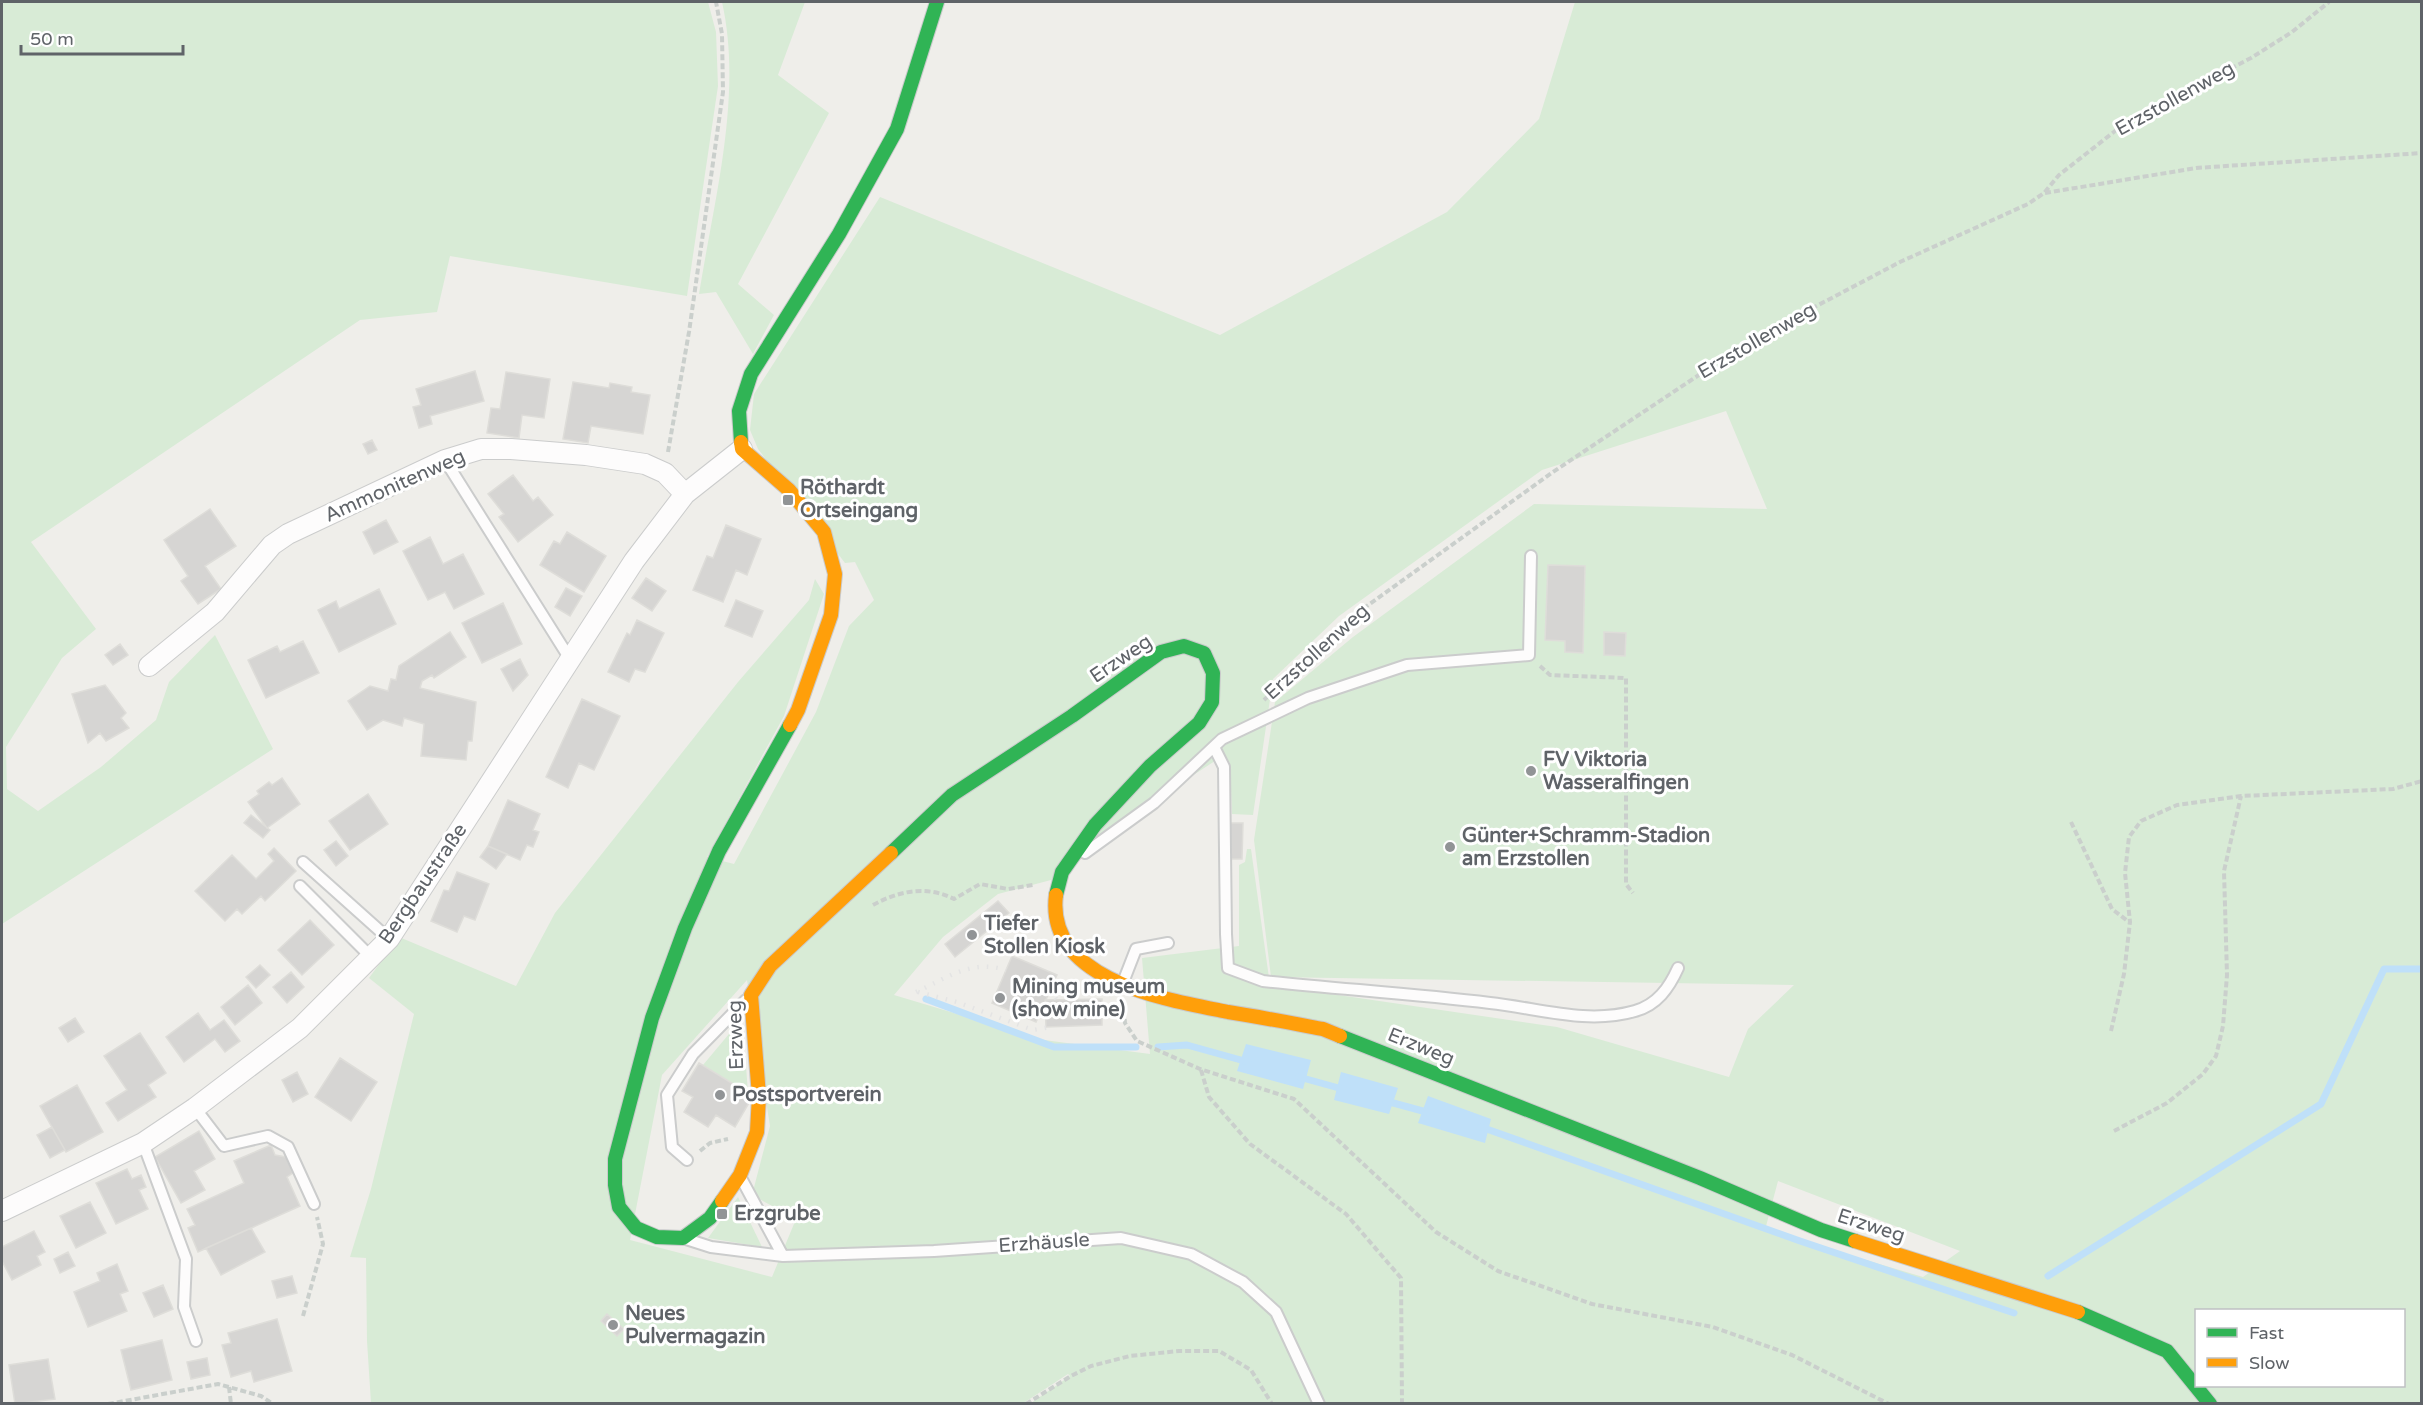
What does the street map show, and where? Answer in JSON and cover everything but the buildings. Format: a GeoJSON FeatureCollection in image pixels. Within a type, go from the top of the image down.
{"type":"FeatureCollection","features":[{"type":"Feature","properties":{"kind":"street"},"geometry":{"type":"LineString","coordinates":[[683,1238],[657,1237],[636,1228],[620,1207],[615,1185],[615,1159],[652,1018],[685,928],[719,851],[798,710],[831,615],[835,574],[824,532],[789,490],[742,449],[739,411],[752,374],[839,234],[897,129],[938,2]]}},
{"type":"Feature","properties":{"kind":"street","name":"Ammonitenweg"},"geometry":{"type":"LineString","coordinates":[[149,666],[215,612],[272,545],[288,534],[445,460],[481,449],[511,448],[586,455],[645,464],[665,473],[685,494]]}},
{"type":"Feature","properties":{"kind":"street","name":"Bergbaustraße"},"geometry":{"type":"LineString","coordinates":[[2,1211],[143,1143],[195,1108],[300,1029],[372,958],[389,939],[634,561],[685,494],[742,449]]}},
{"type":"Feature","properties":{"kind":"street","name":"Erzweg"},"geometry":{"type":"LineString","coordinates":[[683,1238],[710,1218],[740,1175],[757,1132],[759,1096],[751,995],[770,966],[952,795],[1072,716],[1161,652],[1184,646],[1204,653],[1213,673],[1212,702],[1199,723],[1150,766],[1095,825],[1062,872],[1055,898],[1058,927],[1083,963],[1122,985],[1165,1000],[1323,1029],[1689,1173],[1821,1230],[2083,1314],[2167,1351],[2195,1386]]}},
{"type":"Feature","properties":{"kind":"street","name":"Erzweg"},"geometry":{"type":"LineString","coordinates":[[2196,1387],[2210,1404]]}},
{"type":"Feature","properties":{"kind":"lane"},"geometry":{"type":"LineString","coordinates":[[445,460],[570,659]]}},
{"type":"Feature","properties":{"kind":"lane"},"geometry":{"type":"LineString","coordinates":[[1069,862],[1096,847],[1154,803],[1222,740],[1308,698],[1407,665],[1529,655],[1531,556]]}},
{"type":"Feature","properties":{"kind":"lane"},"geometry":{"type":"LineString","coordinates":[[1214,747],[1224,767],[1228,968],[1263,981],[1491,1003],[1561,1014],[1604,1017],[1636,1011],[1656,1002],[1672,981],[1678,968]]}},
{"type":"Feature","properties":{"kind":"lane"},"geometry":{"type":"LineString","coordinates":[[303,862],[389,939]]}},
{"type":"Feature","properties":{"kind":"lane"},"geometry":{"type":"LineString","coordinates":[[300,886],[372,958]]}},
{"type":"Feature","properties":{"kind":"lane"},"geometry":{"type":"LineString","coordinates":[[1122,985],[1136,949],[1168,944]]}},
{"type":"Feature","properties":{"kind":"lane"},"geometry":{"type":"LineString","coordinates":[[687,1160],[672,1147],[667,1095],[693,1054],[751,995]]}},
{"type":"Feature","properties":{"kind":"lane"},"geometry":{"type":"LineString","coordinates":[[195,1108],[224,1146],[268,1136],[288,1147],[314,1204]]}},
{"type":"Feature","properties":{"kind":"lane"},"geometry":{"type":"LineString","coordinates":[[143,1143],[186,1259],[184,1307],[196,1341]]}},
{"type":"Feature","properties":{"kind":"lane"},"geometry":{"type":"LineString","coordinates":[[740,1175],[783,1256]]}},
{"type":"Feature","properties":{"kind":"lane","name":"Erzhäusle"},"geometry":{"type":"LineString","coordinates":[[683,1238],[711,1247],[783,1256],[934,1251],[1121,1238],[1191,1254],[1243,1282],[1276,1312],[1319,1404]]}},
{"type":"Feature","properties":{"kind":"path"},"geometry":{"type":"LineString","coordinates":[[665,473],[689,332],[723,92],[722,34],[716,2]]}},
{"type":"Feature","properties":{"kind":"path","name":"Erzstollenweg"},"geometry":{"type":"LineString","coordinates":[[1256,707],[1349,618],[1553,472],[1750,340],[1900,262],[2028,204],[2124,124],[2251,58],[2292,32],[2329,2]]}},
{"type":"Feature","properties":{"kind":"path"},"geometry":{"type":"LineString","coordinates":[[2044,193],[2196,168],[2421,153]]}},
{"type":"Feature","properties":{"kind":"path"},"geometry":{"type":"LineString","coordinates":[[1529,655],[1550,675],[1626,678],[1626,884],[1633,893]]}},
{"type":"Feature","properties":{"kind":"path"},"geometry":{"type":"LineString","coordinates":[[2111,1031],[2124,974],[2130,922],[2125,873],[2129,837],[2141,821],[2177,805],[2241,796],[2393,789],[2421,781]]}},
{"type":"Feature","properties":{"kind":"path"},"geometry":{"type":"LineString","coordinates":[[2114,1131],[2167,1103],[2203,1074],[2216,1056],[2223,1026],[2227,975],[2224,871],[2241,796]]}},
{"type":"Feature","properties":{"kind":"path"},"geometry":{"type":"LineString","coordinates":[[2071,822],[2112,909],[2130,922]]}},
{"type":"Feature","properties":{"kind":"path"},"geometry":{"type":"LineString","coordinates":[[870,907],[889,896],[913,890],[946,895],[954,899],[980,884],[1008,889],[1030,887]]}},
{"type":"Feature","properties":{"kind":"path"},"geometry":{"type":"LineString","coordinates":[[1122,985],[1125,1023],[1137,1041],[1200,1069],[1294,1099],[1436,1232],[1498,1271],[1592,1304],[1713,1327],[1792,1355],[1889,1404]]}},
{"type":"Feature","properties":{"kind":"path"},"geometry":{"type":"LineString","coordinates":[[1200,1069],[1209,1097],[1250,1144],[1346,1214],[1401,1278],[1402,1404]]}},
{"type":"Feature","properties":{"kind":"path"},"geometry":{"type":"LineString","coordinates":[[687,1160],[710,1143],[757,1132]]}},
{"type":"Feature","properties":{"kind":"path"},"geometry":{"type":"LineString","coordinates":[[303,1316],[323,1244],[314,1204]]}},
{"type":"Feature","properties":{"kind":"path"},"geometry":{"type":"LineString","coordinates":[[1026,1404],[1091,1366],[1130,1356],[1179,1351],[1219,1351],[1251,1370],[1272,1404]]}},
{"type":"Feature","properties":{"kind":"path"},"geometry":{"type":"LineString","coordinates":[[108,1404],[218,1384],[261,1396],[273,1404]]}},
{"type":"Feature","properties":{"kind":"path"},"geometry":{"type":"LineString","coordinates":[[229,1387],[231,1404]]}},
{"type":"Feature","properties":{"kind":"green space"},"geometry":{"type":"Polygon","coordinates":[[[2,2],[708,2],[716,32],[718,86],[687,296],[450,256],[437,312],[360,320],[31,542],[96,629],[62,658],[6,747],[7,789],[38,811],[101,767],[156,720],[169,682],[215,635],[273,749],[2,924],[2,2]]]}},
{"type":"Feature","properties":{"kind":"green space"},"geometry":{"type":"Polygon","coordinates":[[[722,2],[805,2],[778,75],[829,113],[738,284],[774,315],[753,354],[716,292],[699,294],[724,148],[728,110],[728,37],[722,2]]]}},
{"type":"Feature","properties":{"kind":"green space"},"geometry":{"type":"Polygon","coordinates":[[[1575,2],[2421,2],[2421,1403],[1031,1403],[1070,1376],[1068,1374],[1022,1404],[371,1403],[367,1341],[366,1258],[350,1257],[371,1189],[414,1014],[369,978],[399,937],[516,986],[555,913],[738,682],[809,600],[815,579],[824,594],[784,716],[707,857],[734,864],[816,712],[849,626],[874,600],[855,562],[845,563],[758,449],[750,430],[754,394],[880,197],[1220,335],[1447,212],[1539,119],[1575,2]],[[1726,411],[1542,470],[1339,616],[1273,679],[1253,815],[1232,814],[1230,763],[1224,755],[1114,827],[1051,880],[998,894],[943,937],[894,995],[1044,1040],[1150,1054],[1142,958],[1239,946],[1239,865],[1245,862],[1247,849],[1251,849],[1270,985],[1557,1027],[1729,1077],[1748,1029],[1794,985],[1271,977],[1254,840],[1275,702],[1353,637],[1534,504],[1767,509],[1726,411]],[[747,980],[662,1075],[630,1240],[772,1277],[796,1219],[752,1195],[770,1126],[747,980]],[[1778,1181],[1765,1230],[1923,1277],[1960,1251],[1778,1181]]]}},
{"type":"Feature","properties":{"kind":"green space"},"geometry":{"type":"Polygon","coordinates":[[[734,1028],[746,1066],[748,1093],[703,1065],[734,1028]]]}},
{"type":"Feature","properties":{"kind":"green space"},"geometry":{"type":"Polygon","coordinates":[[[738,1197],[762,1247],[708,1238],[738,1197]]]}},
{"type":"Feature","properties":{"kind":"water"},"geometry":{"type":"Polygon","coordinates":[[[1246,1044],[1311,1060],[1303,1089],[1237,1071],[1246,1044]]]}},
{"type":"Feature","properties":{"kind":"water"},"geometry":{"type":"Polygon","coordinates":[[[1341,1072],[1398,1088],[1389,1114],[1334,1100],[1341,1072]]]}},
{"type":"Feature","properties":{"kind":"water"},"geometry":{"type":"Polygon","coordinates":[[[1428,1096],[1491,1119],[1485,1143],[1418,1123],[1428,1096]]]}},
{"type":"Feature","properties":{"kind":"waterway"},"geometry":{"type":"LineString","coordinates":[[2048,1276],[2321,1104],[2384,969],[2422,969]]}},
{"type":"Feature","properties":{"kind":"waterway"},"geometry":{"type":"LineString","coordinates":[[926,999],[1054,1047],[1136,1047]]}},
{"type":"Feature","properties":{"kind":"waterway"},"geometry":{"type":"LineString","coordinates":[[1158,1047],[1187,1045],[1248,1062]]}},
{"type":"Feature","properties":{"kind":"waterway"},"geometry":{"type":"LineString","coordinates":[[1299,1077],[1346,1090]]}},
{"type":"Feature","properties":{"kind":"waterway"},"geometry":{"type":"LineString","coordinates":[[1386,1101],[1430,1113]]}},
{"type":"Feature","properties":{"kind":"waterway"},"geometry":{"type":"LineString","coordinates":[[1481,1127],[1800,1241],[2014,1313]]}},
{"type":"Feature","properties":{"kind":"railway"},"geometry":{"type":"LineString","coordinates":[[916,992],[970,968],[993,967],[1006,970]]}},
{"type":"Feature","properties":{"kind":"railway"},"geometry":{"type":"LineString","coordinates":[[1050,990],[1057,1000]]}},
{"type":"Feature","properties":{"kind":"railway"},"geometry":{"type":"LineString","coordinates":[[918,992],[957,1002],[1033,1030],[1051,1027]]}},
{"type":"Feature","properties":{"kind":"traffic: fast"},"geometry":{"type":"LineString","coordinates":[[741,442],[739,411],[751,374],[839,234],[897,129],[937,2]]}},
{"type":"Feature","properties":{"kind":"traffic: fast"},"geometry":{"type":"LineString","coordinates":[[891,853],[952,795],[1072,716],[1161,652],[1184,646],[1204,653],[1213,673],[1212,702],[1199,723],[1150,766],[1095,825],[1062,872],[1056,895]]}},
{"type":"Feature","properties":{"kind":"traffic: fast"},"geometry":{"type":"LineString","coordinates":[[722,1201],[710,1218],[683,1238],[657,1237],[636,1228],[619,1207],[615,1185],[615,1159],[652,1018],[685,928],[719,851],[790,725]]}},
{"type":"Feature","properties":{"kind":"traffic: fast"},"geometry":{"type":"LineString","coordinates":[[1340,1036],[1700,1178],[1821,1230],[1855,1241]]}},
{"type":"Feature","properties":{"kind":"traffic: fast"},"geometry":{"type":"LineString","coordinates":[[2078,1312],[2167,1351],[2195,1386]]}},
{"type":"Feature","properties":{"kind":"traffic: fast"},"geometry":{"type":"LineString","coordinates":[[2196,1387],[2210,1404]]}},
{"type":"Feature","properties":{"kind":"traffic: slow"},"geometry":{"type":"LineString","coordinates":[[741,442],[742,449],[789,490],[824,532],[835,574],[831,615],[798,710],[790,725]]}},
{"type":"Feature","properties":{"kind":"traffic: slow"},"geometry":{"type":"LineString","coordinates":[[722,1201],[740,1175],[757,1132],[759,1096],[751,995],[770,966],[891,853]]}},
{"type":"Feature","properties":{"kind":"traffic: slow"},"geometry":{"type":"LineString","coordinates":[[1056,895],[1058,924],[1070,948],[1090,967],[1115,981],[1174,1001],[1323,1029],[1340,1036]]}},
{"type":"Feature","properties":{"kind":"traffic: slow"},"geometry":{"type":"LineString","coordinates":[[1855,1241],[2078,1312]]}},
{"type":"Feature","properties":{"kind":"place","name":"Röthardt Ortseingang"},"geometry":{"type":"Point","coordinates":[788,500]}},
{"type":"Feature","properties":{"kind":"place","name":"FV Viktoria Wasseralfingen"},"geometry":{"type":"Point","coordinates":[1531,771]}},
{"type":"Feature","properties":{"kind":"place","name":"Günter+Schramm-Stadion am Erzstollen"},"geometry":{"type":"Point","coordinates":[1450,847]}},
{"type":"Feature","properties":{"kind":"place","name":"Tiefer Stollen Kiosk"},"geometry":{"type":"Point","coordinates":[972,935]}},
{"type":"Feature","properties":{"kind":"place","name":"Mining museum (show mine)"},"geometry":{"type":"Point","coordinates":[1000,998]}},
{"type":"Feature","properties":{"kind":"place","name":"Postsportverein"},"geometry":{"type":"Point","coordinates":[720,1095]}},
{"type":"Feature","properties":{"kind":"place","name":"Erzgrube"},"geometry":{"type":"Point","coordinates":[722,1214]}},
{"type":"Feature","properties":{"kind":"place","name":"Neues Pulvermagazin"},"geometry":{"type":"Point","coordinates":[613,1325]}}]}
